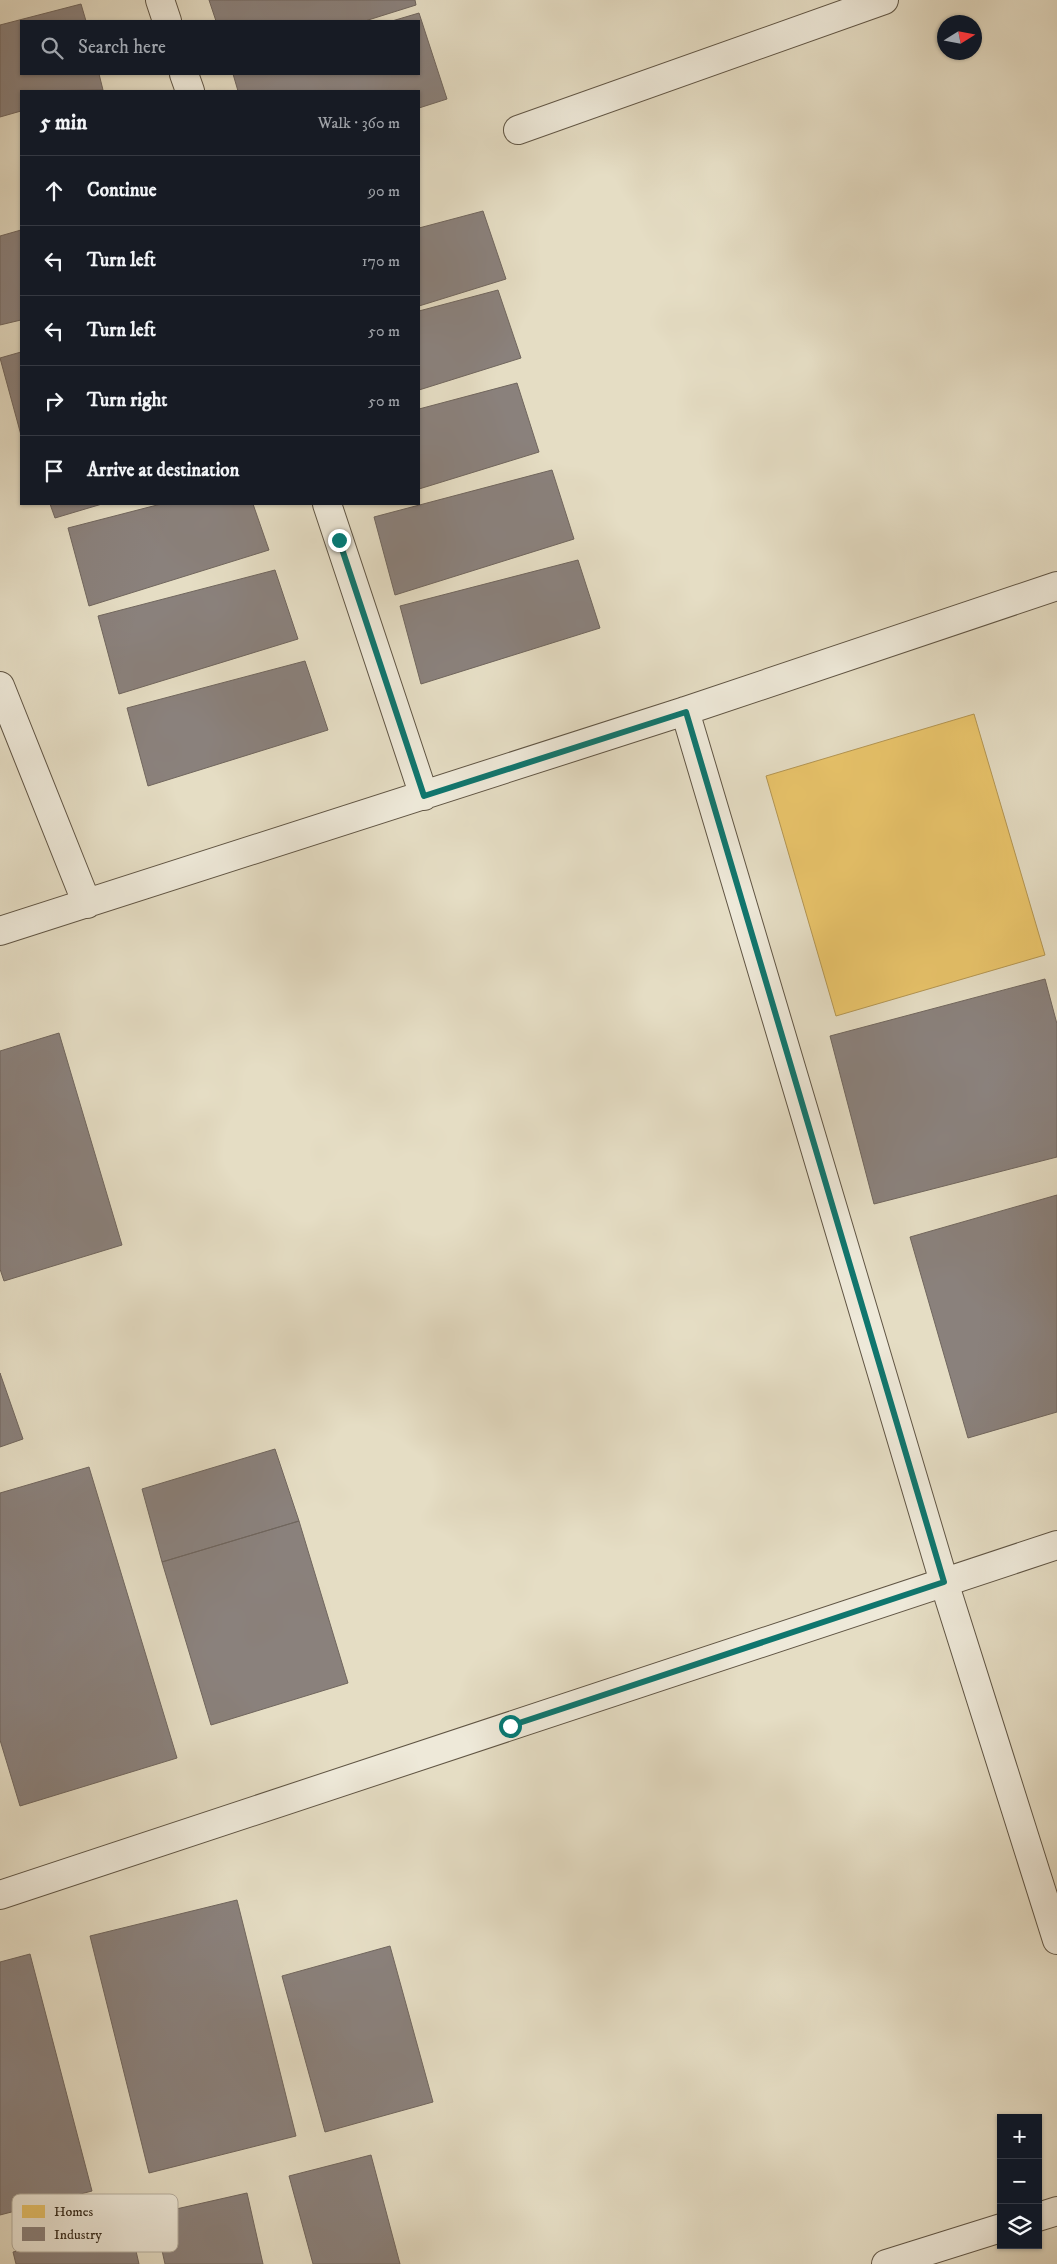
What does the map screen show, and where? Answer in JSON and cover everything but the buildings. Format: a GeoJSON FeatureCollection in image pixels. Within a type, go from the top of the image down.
{"type":"FeatureCollection","features":[{"type":"Feature","properties":{"kind":"street"},"geometry":{"type":"LineString","coordinates":[[160,0],[167,20]]}},
{"type":"Feature","properties":{"kind":"street"},"geometry":{"type":"LineString","coordinates":[[518,130],[884,0]]}},
{"type":"Feature","properties":{"kind":"street"},"geometry":{"type":"LineString","coordinates":[[184,75],[190,90]]}},
{"type":"Feature","properties":{"kind":"street"},"geometry":{"type":"LineString","coordinates":[[327,505],[424,796]]}},
{"type":"Feature","properties":{"kind":"street"},"geometry":{"type":"LineString","coordinates":[[0,932],[686,712],[1057,586]]}},
{"type":"Feature","properties":{"kind":"street"},"geometry":{"type":"LineString","coordinates":[[0,686],[86,904]]}},
{"type":"Feature","properties":{"kind":"street"},"geometry":{"type":"LineString","coordinates":[[686,712],[944,1582],[1057,1940]]}},
{"type":"Feature","properties":{"kind":"street"},"geometry":{"type":"LineString","coordinates":[[0,1895],[1057,1545]]}},
{"type":"Feature","properties":{"kind":"street"},"geometry":{"type":"LineString","coordinates":[[1042,2216],[1057,2211]]}},
{"type":"Feature","properties":{"kind":"street"},"geometry":{"type":"LineString","coordinates":[[886,2264],[997,2229]]}},
{"type":"Feature","properties":{"kind":"route"},"geometry":{"type":"LineString","coordinates":[[339,540],[424,796],[686,712],[944,1582],[510,1726]]}}]}
